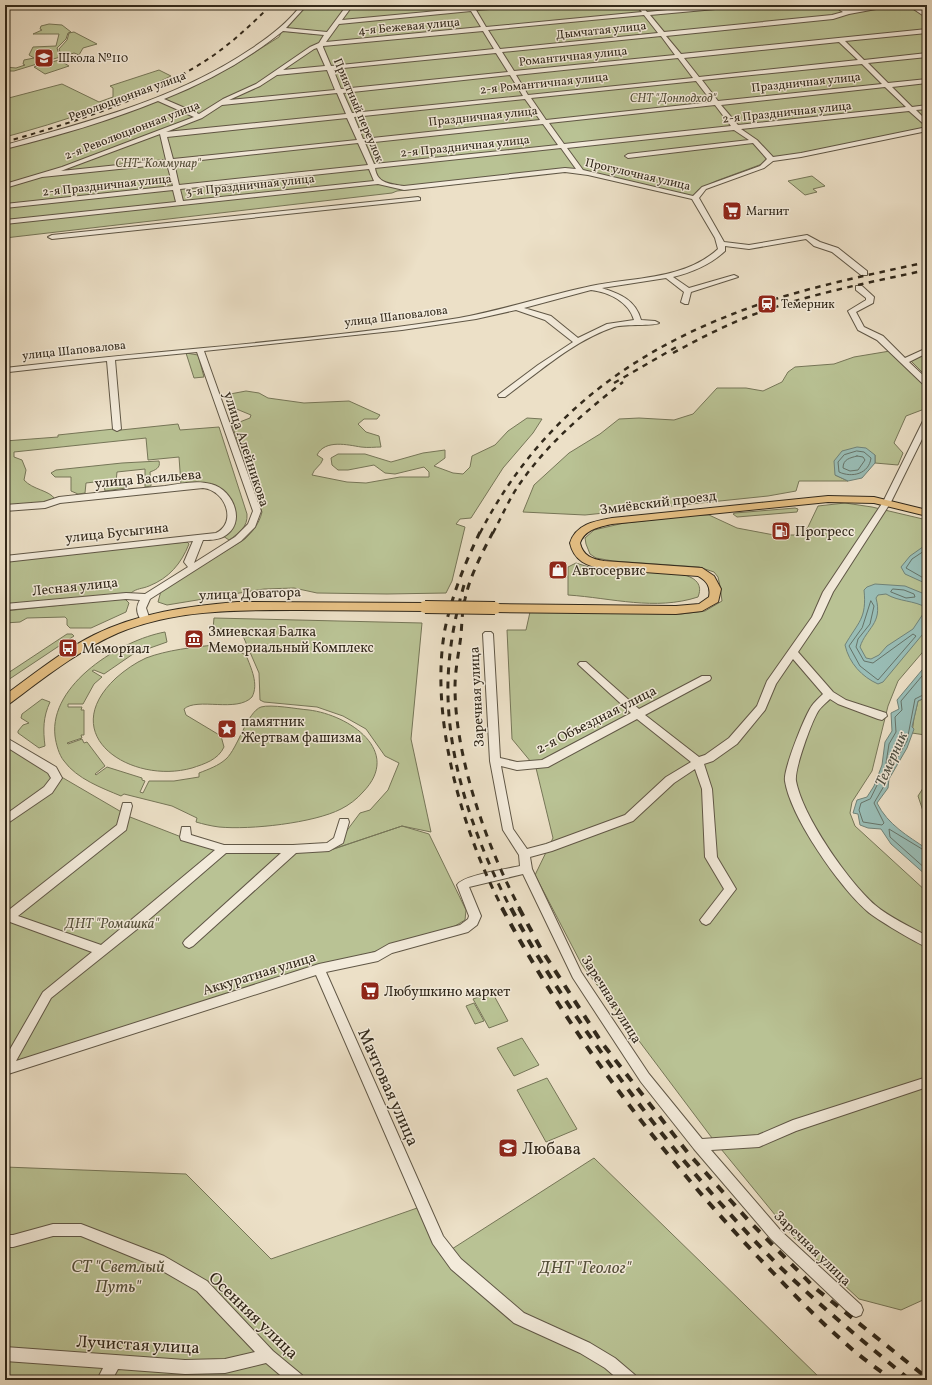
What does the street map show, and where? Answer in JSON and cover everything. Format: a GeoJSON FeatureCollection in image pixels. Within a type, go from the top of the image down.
{"type":"FeatureCollection","features":[{"type":"Feature","properties":{"kind":"main road","name":"Змиёвский проезд"},"geometry":{"type":"LineString","coordinates":[[425,607],[676,610],[702,607],[714,599],[716,594],[711,578],[698,571],[604,565],[587,561],[578,553],[575,543],[579,534],[594,525],[612,521],[828,499],[859,499],[887,502],[927,513]]}},
{"type":"Feature","properties":{"kind":"main road","name":"улица Доватора"},"geometry":{"type":"LineString","coordinates":[[5,701],[99,638],[144,620],[183,612],[237,606],[425,607]]}},
{"type":"Feature","properties":{"kind":"street","name":"Революционная улица"},"geometry":{"type":"LineString","coordinates":[[5,147],[115,114],[158,99],[206,78],[242,59],[282,30],[304,5]]}},
{"type":"Feature","properties":{"kind":"street","name":"2-я Революционная улица"},"geometry":{"type":"LineString","coordinates":[[5,186],[163,133],[200,117],[222,103],[258,85],[312,48],[321,44],[350,5]]}},
{"type":"Feature","properties":{"kind":"street"},"geometry":{"type":"LineString","coordinates":[[338,22],[471,7],[515,5]]}},
{"type":"Feature","properties":{"kind":"street"},"geometry":{"type":"LineString","coordinates":[[638,5],[737,129],[744,132],[755,141],[771,159]]}},
{"type":"Feature","properties":{"kind":"street","name":"4-я Бежевая улица"},"geometry":{"type":"LineString","coordinates":[[321,44],[486,30],[737,5]]}},
{"type":"Feature","properties":{"kind":"street"},"geometry":{"type":"LineString","coordinates":[[835,5],[848,12]]}},
{"type":"Feature","properties":{"kind":"street"},"geometry":{"type":"LineString","coordinates":[[914,6],[927,16]]}},
{"type":"Feature","properties":{"kind":"street","name":"Дымчатая улица"},"geometry":{"type":"LineString","coordinates":[[276,73],[833,17],[848,12],[876,7],[927,6]]}},
{"type":"Feature","properties":{"kind":"street"},"geometry":{"type":"LineString","coordinates":[[471,7],[526,96],[581,172]]}},
{"type":"Feature","properties":{"kind":"street"},"geometry":{"type":"LineString","coordinates":[[282,30],[327,34]]}},
{"type":"Feature","properties":{"kind":"street","name":"Романтичная улица"},"geometry":{"type":"LineString","coordinates":[[222,103],[927,31]]}},
{"type":"Feature","properties":{"kind":"street"},"geometry":{"type":"LineString","coordinates":[[840,39],[927,125]]}},
{"type":"Feature","properties":{"kind":"street","name":"Приятный переулок"},"geometry":{"type":"LineString","coordinates":[[321,44],[338,90],[350,114],[359,140],[372,167],[372,176],[378,182]]}},
{"type":"Feature","properties":{"kind":"street","name":"2-я Романтичная улица"},"geometry":{"type":"LineString","coordinates":[[163,133],[927,55]]}},
{"type":"Feature","properties":{"kind":"street","name":"Праздничная улица"},"geometry":{"type":"LineString","coordinates":[[42,174],[542,120],[927,81]]}},
{"type":"Feature","properties":{"kind":"street"},"geometry":{"type":"LineString","coordinates":[[158,99],[200,117]]}},
{"type":"Feature","properties":{"kind":"street","name":"2-я Праздничная улица"},"geometry":{"type":"LineString","coordinates":[[5,206],[176,189],[563,146],[737,129],[927,107]]}},
{"type":"Feature","properties":{"kind":"street","name":"Прогулочная улица"},"geometry":{"type":"LineString","coordinates":[[378,182],[404,188],[565,170],[581,172],[695,198],[704,188],[762,167],[771,159],[801,155],[927,129]]}},
{"type":"Feature","properties":{"kind":"street"},"geometry":{"type":"LineString","coordinates":[[163,133],[180,203]]}},
{"type":"Feature","properties":{"kind":"street"},"geometry":{"type":"LineString","coordinates":[[628,156],[755,141]]}},
{"type":"Feature","properties":{"kind":"street","name":"3-я Праздничная улица"},"geometry":{"type":"LineString","coordinates":[[5,222],[378,182]]}},
{"type":"Feature","properties":{"kind":"street"},"geometry":{"type":"LineString","coordinates":[[695,198],[722,244],[749,247],[807,237],[817,244],[835,250],[864,273]]}},
{"type":"Feature","properties":{"kind":"street"},"geometry":{"type":"LineString","coordinates":[[52,237],[418,199]]}},
{"type":"Feature","properties":{"kind":"street","name":"улица Шаповалова"},"geometry":{"type":"LineString","coordinates":[[5,370],[200,350],[458,320],[518,308],[592,288],[668,276],[689,270],[719,253],[722,244]]}},
{"type":"Feature","properties":{"kind":"street"},"geometry":{"type":"LineString","coordinates":[[668,276],[688,291]]}},
{"type":"Feature","properties":{"kind":"street"},"geometry":{"type":"LineString","coordinates":[[688,291],[734,277]]}},
{"type":"Feature","properties":{"kind":"street"},"geometry":{"type":"LineString","coordinates":[[592,288],[617,296],[631,304],[636,311],[638,321]]}},
{"type":"Feature","properties":{"kind":"street"},"geometry":{"type":"LineString","coordinates":[[859,288],[870,297],[870,300],[852,312],[861,328],[880,338],[927,383]]}},
{"type":"Feature","properties":{"kind":"street"},"geometry":{"type":"LineString","coordinates":[[685,302],[688,291]]}},
{"type":"Feature","properties":{"kind":"street"},"geometry":{"type":"LineString","coordinates":[[518,308],[548,318],[578,342]]}},
{"type":"Feature","properties":{"kind":"street"},"geometry":{"type":"LineString","coordinates":[[502,395],[578,342],[610,326],[638,321],[655,323]]}},
{"type":"Feature","properties":{"kind":"street","name":"улица Алейникова"},"geometry":{"type":"LineString","coordinates":[[147,597],[244,533],[255,521],[257,511],[200,350]]}},
{"type":"Feature","properties":{"kind":"street"},"geometry":{"type":"LineString","coordinates":[[904,362],[927,350]]}},
{"type":"Feature","properties":{"kind":"street"},"geometry":{"type":"LineString","coordinates":[[111,358],[117,429]]}},
{"type":"Feature","properties":{"kind":"street"},"geometry":{"type":"LineString","coordinates":[[5,370],[5,388]]}},
{"type":"Feature","properties":{"kind":"street"},"geometry":{"type":"LineString","coordinates":[[524,854],[548,848],[629,818],[670,780],[698,762],[709,758],[733,740],[761,707],[771,683],[816,618],[828,592],[887,502],[927,421]]}},
{"type":"Feature","properties":{"kind":"street","name":"улица Васильева"},"geometry":{"type":"LineString","coordinates":[[5,508],[45,505],[59,500],[182,487],[211,486],[224,496],[231,507],[232,519],[230,526],[220,535],[199,538]]}},
{"type":"Feature","properties":{"kind":"street"},"geometry":{"type":"LineString","coordinates":[[193,568],[189,562],[199,538]]}},
{"type":"Feature","properties":{"kind":"street","name":"улица Бусыгина"},"geometry":{"type":"LineString","coordinates":[[5,559],[199,538]]}},
{"type":"Feature","properties":{"kind":"street","name":"Лесная улица"},"geometry":{"type":"LineString","coordinates":[[5,607],[126,596],[147,597]]}},
{"type":"Feature","properties":{"kind":"street"},"geometry":{"type":"LineString","coordinates":[[144,620],[141,605],[147,597]]}},
{"type":"Feature","properties":{"kind":"street","name":"Заречная улица"},"geometry":{"type":"LineString","coordinates":[[488,634],[495,761],[508,830],[524,854],[526,869],[577,975],[645,1078],[699,1145],[776,1235],[856,1310]]}},
{"type":"Feature","properties":{"kind":"street"},"geometry":{"type":"LineString","coordinates":[[792,652],[829,694],[842,702],[882,716]]}},
{"type":"Feature","properties":{"kind":"street"},"geometry":{"type":"LineString","coordinates":[[583,664],[639,715],[698,762],[707,788],[711,858],[730,890],[706,920]]}},
{"type":"Feature","properties":{"kind":"street","name":"2-я Объездная улица"},"geometry":{"type":"LineString","coordinates":[[495,761],[517,766],[544,764],[639,715],[706,678]]}},
{"type":"Feature","properties":{"kind":"street"},"geometry":{"type":"LineString","coordinates":[[829,694],[815,708],[801,738],[790,780],[801,811],[815,838],[856,893],[872,909],[927,942]]}},
{"type":"Feature","properties":{"kind":"street"},"geometry":{"type":"LineString","coordinates":[[5,741],[52,770],[57,778],[56,782],[48,790],[5,821]]}},
{"type":"Feature","properties":{"kind":"street"},"geometry":{"type":"LineString","coordinates":[[7,918],[122,827],[127,806]]}},
{"type":"Feature","properties":{"kind":"street"},"geometry":{"type":"LineString","coordinates":[[186,830],[185,837],[224,849],[293,850],[329,847],[339,840],[344,822]]}},
{"type":"Feature","properties":{"kind":"street"},"geometry":{"type":"LineString","coordinates":[[5,1069],[48,995],[103,951],[224,849]]}},
{"type":"Feature","properties":{"kind":"street"},"geometry":{"type":"LineString","coordinates":[[189,943],[293,850]]}},
{"type":"Feature","properties":{"kind":"street","name":"Аккуратная улица"},"geometry":{"type":"LineString","coordinates":[[5,1069],[319,969],[366,960],[378,956],[389,949],[464,929],[473,922],[475,916],[463,885],[472,881],[526,869]]}},
{"type":"Feature","properties":{"kind":"street"},"geometry":{"type":"LineString","coordinates":[[7,918],[103,951]]}},
{"type":"Feature","properties":{"kind":"street","name":"Мачтовая улица"},"geometry":{"type":"LineString","coordinates":[[319,969],[430,1218],[438,1240],[456,1264],[519,1318],[585,1348],[610,1363],[630,1380]]}},
{"type":"Feature","properties":{"kind":"street"},"geometry":{"type":"LineString","coordinates":[[699,1145],[759,1141],[793,1126],[927,1082]]}},
{"type":"Feature","properties":{"kind":"street","name":"Осенняя улица"},"geometry":{"type":"LineString","coordinates":[[5,1241],[13,1241],[54,1230],[81,1230],[159,1261],[202,1286],[268,1356],[297,1380]]}},
{"type":"Feature","properties":{"kind":"street","name":"Лучистая улица"},"geometry":{"type":"LineString","coordinates":[[5,1354],[185,1367],[225,1366],[268,1356]]}},
{"type":"Feature","properties":{"kind":"street"},"geometry":{"type":"LineString","coordinates":[[104,1380],[114,1362]]}},
{"type":"Feature","properties":{"kind":"green space","name":"СНТ \"Донподход\""},"geometry":{"type":"Polygon","coordinates":[[[306,5],[831,5],[849,12],[864,9],[912,8],[927,17],[927,128],[781,157],[716,181],[698,190],[693,197],[570,171],[5,238],[5,148],[39,140],[161,100],[233,66],[279,37],[282,31],[312,34],[287,28],[306,5]]]}},
{"type":"Feature","properties":{"kind":"green space"},"geometry":{"type":"Polygon","coordinates":[[[49,24],[62,25],[71,32],[68,33],[66,39],[57,48],[60,57],[14,71],[5,71],[5,67],[16,68],[25,65],[23,64],[24,60],[34,58],[29,55],[33,47],[56,46],[59,34],[33,34],[42,30],[40,29],[41,26],[49,24]]]}},
{"type":"Feature","properties":{"kind":"green space"},"geometry":{"type":"Polygon","coordinates":[[[74,32],[97,44],[83,48],[79,55],[74,53],[62,57],[59,49],[67,40],[69,33],[74,32]]]}},
{"type":"Feature","properties":{"kind":"green space"},"geometry":{"type":"Polygon","coordinates":[[[59,60],[69,66],[45,74],[34,67],[59,60]]]}},
{"type":"Feature","properties":{"kind":"green space"},"geometry":{"type":"Polygon","coordinates":[[[159,70],[171,76],[131,95],[90,111],[5,137],[5,99],[62,84],[99,102],[113,97],[113,88],[110,86],[159,70]]]}},
{"type":"Feature","properties":{"kind":"green space"},"geometry":{"type":"Polygon","coordinates":[[[812,176],[825,186],[813,189],[817,192],[805,195],[788,181],[812,176]]]}},
{"type":"Feature","properties":{"kind":"green space"},"geometry":{"type":"Polygon","coordinates":[[[890,351],[921,381],[927,391],[927,408],[906,416],[894,443],[903,453],[898,465],[875,463],[875,455],[835,475],[848,481],[799,481],[796,491],[768,496],[585,515],[523,512],[534,485],[569,453],[600,434],[619,419],[639,418],[674,420],[693,414],[717,388],[746,388],[763,391],[782,382],[788,372],[795,367],[834,364],[854,357],[890,351]]]}},
{"type":"Feature","properties":{"kind":"green space"},"geometry":{"type":"Polygon","coordinates":[[[927,352],[927,377],[911,361],[927,352]]]}},
{"type":"Feature","properties":{"kind":"green space"},"geometry":{"type":"Polygon","coordinates":[[[186,353],[198,355],[204,377],[194,378],[186,353]]]}},
{"type":"Feature","properties":{"kind":"green space"},"geometry":{"type":"Polygon","coordinates":[[[246,391],[259,393],[268,398],[304,403],[349,401],[380,415],[377,419],[364,419],[358,424],[366,432],[379,436],[381,447],[337,444],[325,447],[317,455],[323,459],[312,475],[347,482],[366,483],[400,477],[429,477],[429,472],[424,467],[395,474],[385,473],[374,465],[348,470],[338,470],[332,465],[331,458],[338,454],[365,454],[391,462],[423,453],[445,450],[445,458],[434,466],[453,473],[463,474],[470,467],[472,456],[495,445],[508,431],[527,418],[542,419],[533,433],[503,468],[471,518],[460,519],[456,524],[465,527],[452,581],[446,593],[317,593],[294,588],[264,589],[167,605],[158,602],[161,591],[245,539],[259,520],[262,512],[232,425],[250,418],[251,415],[234,408],[227,399],[230,394],[246,391]]]}},
{"type":"Feature","properties":{"kind":"green space"},"geometry":{"type":"Polygon","coordinates":[[[178,424],[180,430],[219,427],[247,514],[246,523],[244,526],[229,540],[223,536],[234,519],[215,487],[181,485],[179,457],[148,460],[146,438],[14,452],[14,457],[22,460],[26,470],[24,480],[55,499],[53,501],[5,507],[5,441],[58,437],[58,435],[114,429],[121,430],[178,424]]]}},
{"type":"Feature","properties":{"kind":"green space"},"geometry":{"type":"Polygon","coordinates":[[[159,461],[158,467],[150,472],[151,486],[145,487],[145,469],[117,472],[116,482],[118,485],[122,485],[126,488],[105,491],[103,481],[86,483],[85,493],[78,494],[71,491],[71,477],[55,477],[51,473],[56,470],[122,463],[159,461]]]}},
{"type":"Feature","properties":{"kind":"green space"},"geometry":{"type":"Polygon","coordinates":[[[845,503],[872,507],[927,520],[927,647],[898,681],[888,706],[872,771],[852,802],[850,813],[855,826],[927,892],[927,1304],[923,1300],[901,1310],[859,1299],[794,1238],[712,1138],[582,965],[535,875],[553,838],[536,768],[512,739],[507,630],[526,630],[530,612],[681,614],[705,611],[722,601],[718,577],[714,572],[699,567],[613,561],[596,558],[590,554],[585,538],[594,530],[624,523],[696,515],[709,515],[737,528],[774,535],[800,535],[808,527],[818,506],[845,503]]]}},
{"type":"Feature","properties":{"kind":"green space"},"geometry":{"type":"Polygon","coordinates":[[[798,509],[797,512],[737,517],[733,514],[735,513],[798,509]]]}},
{"type":"Feature","properties":{"kind":"green space"},"geometry":{"type":"Polygon","coordinates":[[[187,542],[189,544],[186,551],[174,570],[156,583],[135,590],[131,593],[5,605],[5,559],[187,542]]]}},
{"type":"Feature","properties":{"kind":"green space"},"geometry":{"type":"Polygon","coordinates":[[[576,563],[612,572],[667,572],[682,574],[693,579],[699,586],[698,597],[666,603],[650,603],[568,595],[568,567],[576,563]]]}},
{"type":"Feature","properties":{"kind":"green space"},"geometry":{"type":"Polygon","coordinates":[[[125,599],[129,603],[126,612],[91,628],[70,628],[67,625],[67,619],[65,617],[27,618],[20,622],[5,623],[5,611],[125,599]]]}},
{"type":"Feature","properties":{"kind":"green space"},"geometry":{"type":"Polygon","coordinates":[[[214,618],[422,623],[411,739],[431,832],[402,826],[333,849],[360,813],[370,810],[388,790],[399,763],[385,756],[366,729],[343,716],[317,707],[264,702],[260,700],[259,673],[243,636],[223,634],[223,629],[213,629],[214,618]]]}},
{"type":"Feature","properties":{"kind":"green space"},"geometry":{"type":"Polygon","coordinates":[[[165,632],[167,642],[133,654],[104,674],[94,670],[92,671],[102,677],[94,684],[83,704],[68,704],[68,707],[82,707],[81,710],[84,710],[84,735],[81,735],[82,738],[67,743],[68,744],[82,739],[84,743],[87,742],[105,766],[95,774],[96,775],[107,767],[142,778],[142,780],[145,781],[140,792],[143,793],[149,781],[174,781],[199,777],[199,773],[226,759],[235,747],[247,723],[256,710],[265,706],[277,706],[324,713],[340,719],[354,727],[366,738],[374,749],[377,763],[374,777],[363,792],[350,804],[329,814],[315,818],[299,822],[232,828],[196,822],[197,818],[172,806],[124,794],[121,796],[90,782],[76,773],[62,759],[55,739],[56,717],[63,699],[76,682],[91,668],[109,655],[128,644],[165,632]]]}},
{"type":"Feature","properties":{"kind":"green space"},"geometry":{"type":"Polygon","coordinates":[[[67,634],[72,634],[74,636],[5,682],[5,675],[67,634]]]}},
{"type":"Feature","properties":{"kind":"green space"},"geometry":{"type":"Polygon","coordinates":[[[215,645],[233,649],[246,655],[254,676],[255,687],[252,697],[245,702],[227,705],[198,704],[184,709],[186,715],[221,736],[224,747],[218,755],[210,761],[192,768],[169,771],[146,769],[125,762],[108,751],[97,736],[93,719],[99,699],[116,678],[134,664],[154,655],[180,649],[215,645]]]}},
{"type":"Feature","properties":{"kind":"green space"},"geometry":{"type":"Polygon","coordinates":[[[927,697],[927,731],[925,735],[912,733],[918,701],[927,697]]]}},
{"type":"Feature","properties":{"kind":"green space"},"geometry":{"type":"Polygon","coordinates":[[[42,699],[50,702],[44,724],[45,746],[39,748],[18,733],[18,731],[23,725],[29,723],[21,718],[22,714],[42,699]]]}},
{"type":"Feature","properties":{"kind":"green space","name":"ДНТ \"Ромашка\""},"geometry":{"type":"Polygon","coordinates":[[[5,744],[130,817],[220,852],[331,850],[402,826],[429,834],[466,910],[465,920],[455,926],[5,1069],[5,744]]]}},
{"type":"Feature","properties":{"kind":"green space"},"geometry":{"type":"Polygon","coordinates":[[[927,782],[927,823],[918,796],[927,782]]]}},
{"type":"Feature","properties":{"kind":"green space"},"geometry":{"type":"Polygon","coordinates":[[[492,992],[508,1021],[489,1028],[473,999],[492,992]]]}},
{"type":"Feature","properties":{"kind":"green space"},"geometry":{"type":"Polygon","coordinates":[[[474,1003],[484,1021],[475,1024],[466,1006],[474,1003]]]}},
{"type":"Feature","properties":{"kind":"green space"},"geometry":{"type":"Polygon","coordinates":[[[522,1038],[539,1065],[514,1076],[497,1048],[522,1038]]]}},
{"type":"Feature","properties":{"kind":"green space"},"geometry":{"type":"Polygon","coordinates":[[[547,1078],[577,1129],[546,1142],[517,1090],[547,1078]]]}},
{"type":"Feature","properties":{"kind":"green space","name":"СТ \"Светлый Путь\""},"geometry":{"type":"Polygon","coordinates":[[[594,1158],[822,1380],[5,1380],[5,1167],[186,1174],[271,1259],[420,1207],[441,1256],[594,1158]]]}},
{"type":"Feature","properties":{"kind":"water"},"geometry":{"type":"Polygon","coordinates":[[[857,447],[866,448],[875,455],[875,463],[862,478],[848,481],[835,475],[834,461],[842,451],[857,447]]]}},
{"type":"Feature","properties":{"kind":"water"},"geometry":{"type":"Polygon","coordinates":[[[927,544],[927,584],[905,574],[901,567],[910,556],[927,544]]]}},
{"type":"Feature","properties":{"kind":"water"},"geometry":{"type":"Polygon","coordinates":[[[875,584],[905,586],[927,595],[927,608],[927,634],[922,635],[883,682],[878,684],[857,669],[847,652],[845,645],[863,614],[865,600],[864,590],[875,584]],[[886,594],[878,595],[876,598],[878,607],[876,620],[860,647],[866,658],[871,659],[879,655],[887,646],[913,629],[927,608],[922,605],[891,597],[886,594]]]}},
{"type":"Feature","properties":{"kind":"water","name":"Темерник"},"geometry":{"type":"Polygon","coordinates":[[[927,664],[927,697],[918,701],[912,727],[914,729],[907,748],[889,779],[888,788],[877,803],[893,824],[927,849],[927,876],[891,844],[881,829],[868,828],[860,825],[858,814],[853,813],[857,800],[867,797],[874,786],[882,765],[885,742],[892,731],[891,713],[899,709],[897,700],[927,664]]]}},
{"type":"Feature","properties":{"kind":"railway"},"geometry":{"type":"LineString","coordinates":[[5,142],[87,117],[165,84],[214,55],[244,31],[271,5]]}},
{"type":"Feature","properties":{"kind":"railway"},"geometry":{"type":"LineString","coordinates":[[480,533],[505,490],[533,452],[565,418],[599,388],[636,362],[677,339],[720,319],[766,302],[866,275],[927,262]]}},
{"type":"Feature","properties":{"kind":"railway"},"geometry":{"type":"LineString","coordinates":[[673,353],[728,325],[769,309],[836,290],[927,270]]}},
{"type":"Feature","properties":{"kind":"railway"},"geometry":{"type":"LineString","coordinates":[[614,383],[678,346]]}},
{"type":"Feature","properties":{"kind":"railway"},"geometry":{"type":"LineString","coordinates":[[493,533],[517,488],[543,454],[581,416],[623,382]]}},
{"type":"Feature","properties":{"kind":"railway"},"geometry":{"type":"LineString","coordinates":[[480,532],[460,579],[451,604],[445,629],[441,663],[442,699],[446,736],[462,810],[474,845],[503,909]]}},
{"type":"Feature","properties":{"kind":"railway"},"geometry":{"type":"LineString","coordinates":[[493,532],[473,573],[464,604],[455,681],[456,714],[467,772],[475,801],[496,858],[520,909]]}},
{"type":"Feature","properties":{"kind":"railway"},"geometry":{"type":"LineString","coordinates":[[464,585],[453,632],[448,681],[452,740],[465,799],[486,855],[511,909]]}},
{"type":"Feature","properties":{"kind":"railway"},"geometry":{"type":"LineString","coordinates":[[502,908],[557,1001],[587,1047],[619,1091],[686,1176],[758,1257],[811,1311],[856,1352],[893,1380]]}},
{"type":"Feature","properties":{"kind":"railway"},"geometry":{"type":"LineString","coordinates":[[511,908],[558,989],[584,1028],[670,1144],[712,1194],[778,1265],[826,1310],[910,1380]]}},
{"type":"Feature","properties":{"kind":"railway"},"geometry":{"type":"LineString","coordinates":[[519,908],[541,949],[602,1043],[688,1153],[749,1221],[815,1288],[927,1378]]}},
{"type":"Feature","properties":{"kind":"place","name":"Школа №110"},"geometry":{"type":"Point","coordinates":[44,58]}},
{"type":"Feature","properties":{"kind":"place","name":"Магнит"},"geometry":{"type":"Point","coordinates":[732,211]}},
{"type":"Feature","properties":{"kind":"place","name":"Темерник"},"geometry":{"type":"Point","coordinates":[767,304]}},
{"type":"Feature","properties":{"kind":"place","name":"Прогресс"},"geometry":{"type":"Point","coordinates":[781,531]}},
{"type":"Feature","properties":{"kind":"place","name":"Автосервис"},"geometry":{"type":"Point","coordinates":[558,570]}},
{"type":"Feature","properties":{"kind":"place","name":"Змиевская Балка Мемориальный Комплекс"},"geometry":{"type":"Point","coordinates":[194,639]}},
{"type":"Feature","properties":{"kind":"place","name":"Мемориал"},"geometry":{"type":"Point","coordinates":[68,648]}},
{"type":"Feature","properties":{"kind":"place","name":"памятник Жертвам фашизма"},"geometry":{"type":"Point","coordinates":[227,729]}},
{"type":"Feature","properties":{"kind":"place","name":"Любушкино маркет"},"geometry":{"type":"Point","coordinates":[370,991]}},
{"type":"Feature","properties":{"kind":"place","name":"Любава"},"geometry":{"type":"Point","coordinates":[508,1148]}},
{"type":"Feature","properties":{"kind":"park label","name":"СНТ \"Коммунар\""},"geometry":{"type":"Point","coordinates":[158,163]}},
{"type":"Feature","properties":{"kind":"park label","name":"ДНТ \"Геолог\""},"geometry":{"type":"Point","coordinates":[585,1267]}}]}
